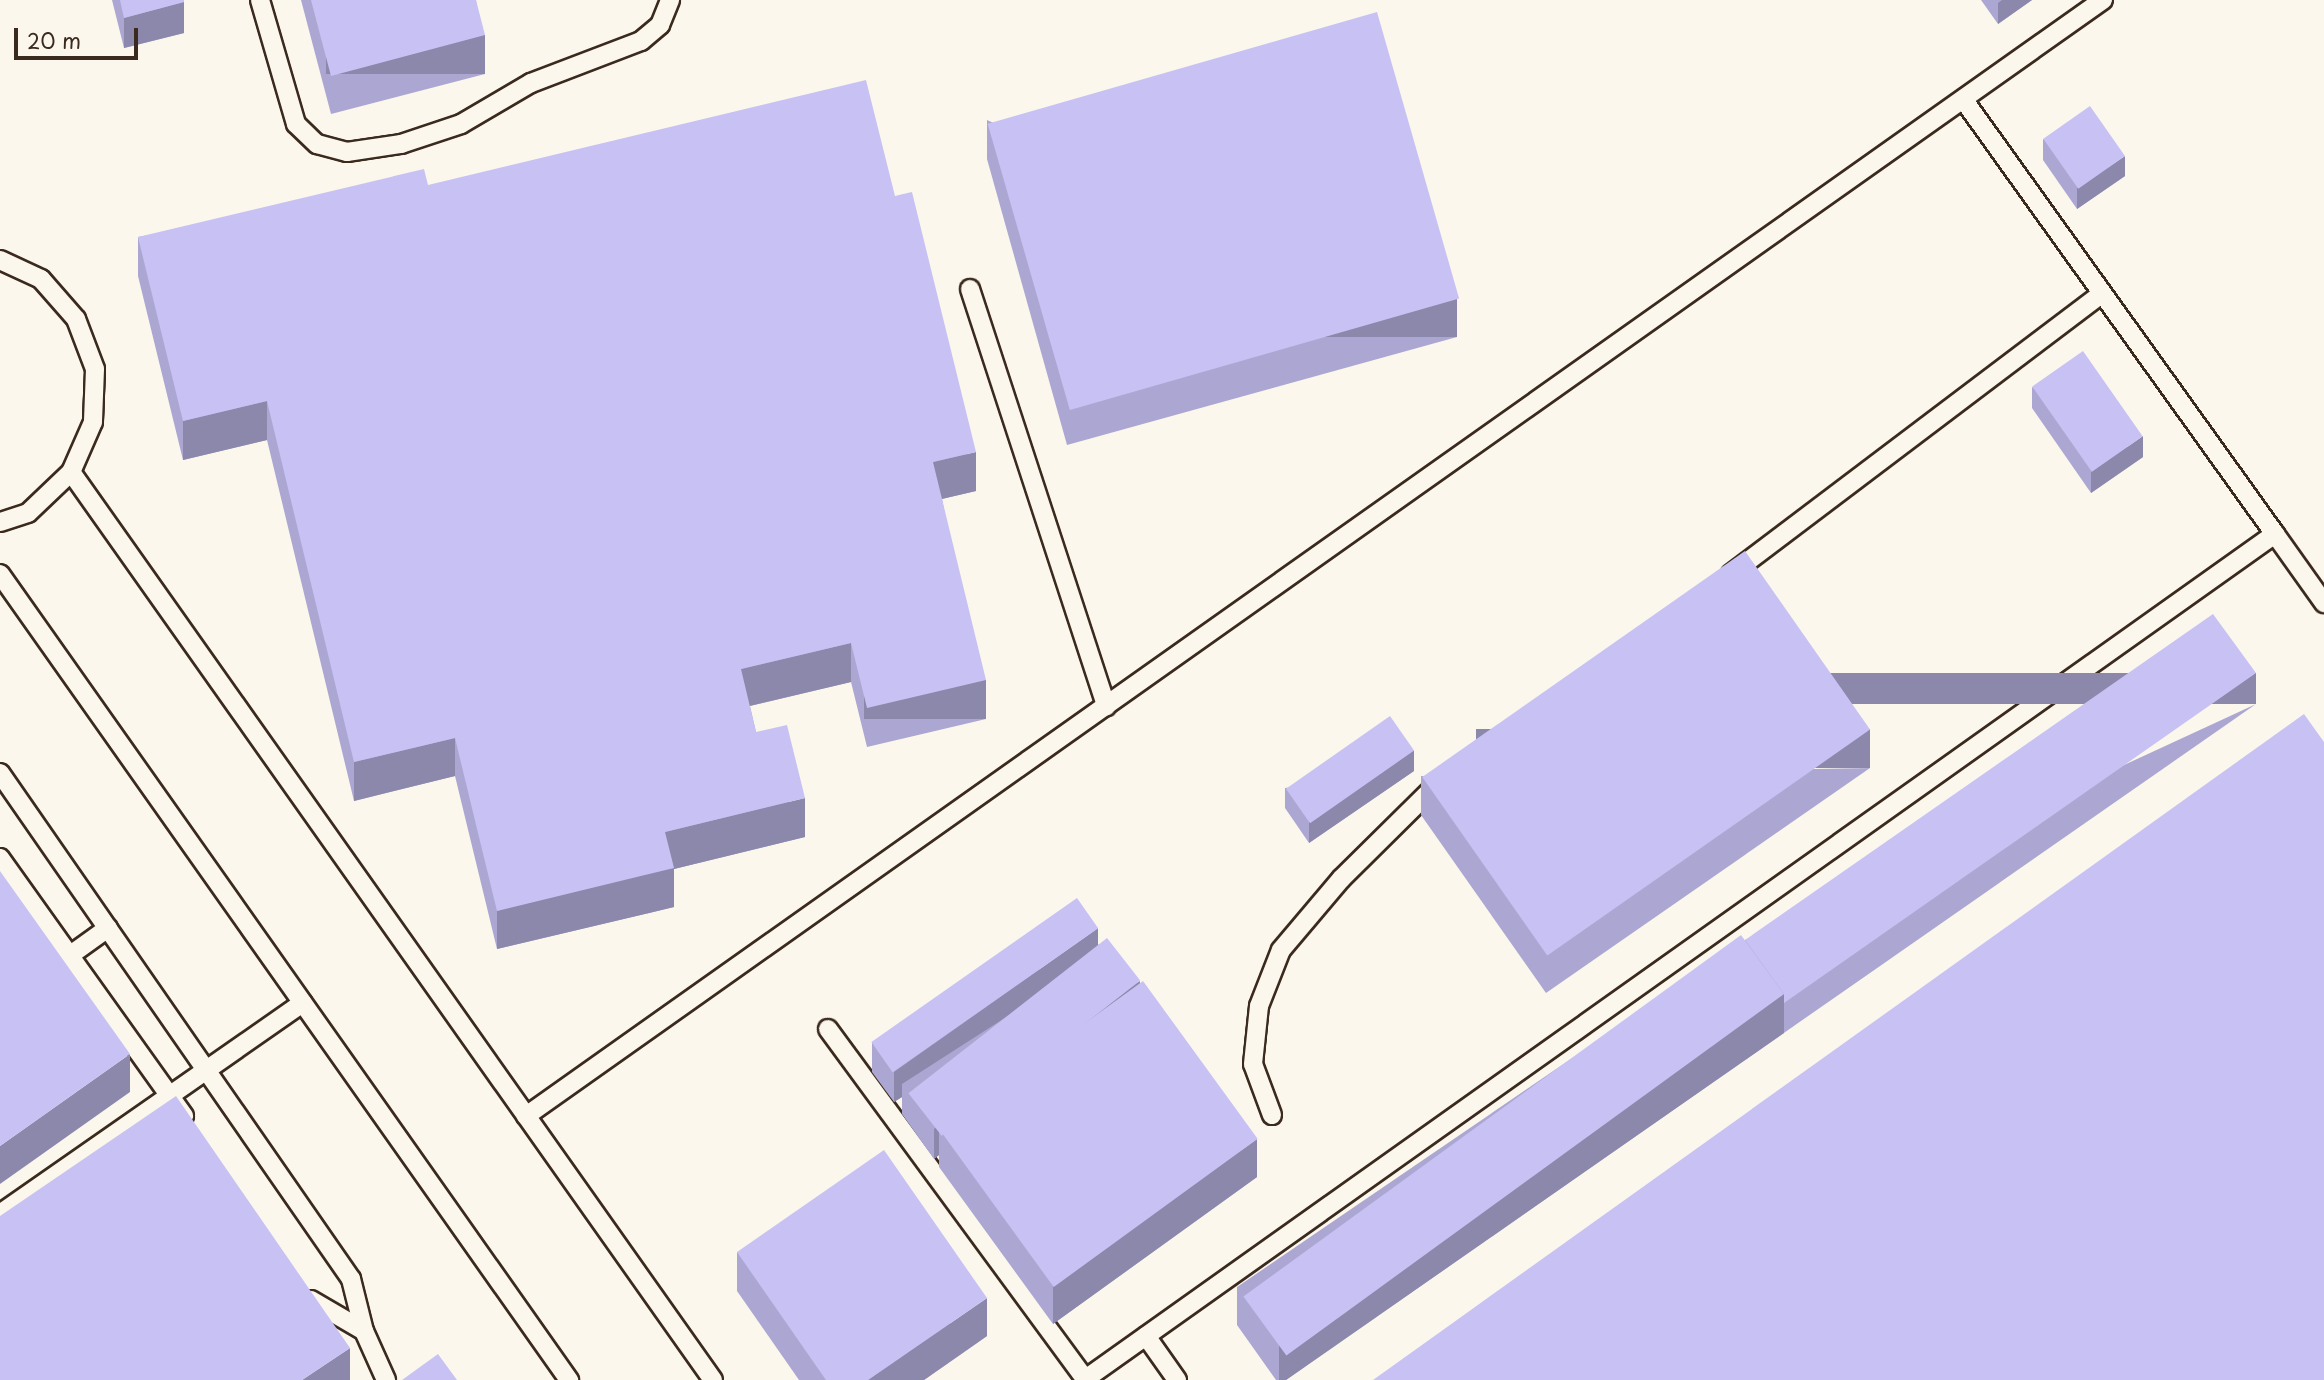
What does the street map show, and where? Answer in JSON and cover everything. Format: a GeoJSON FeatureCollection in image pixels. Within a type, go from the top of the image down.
{"type":"FeatureCollection","features":[{"type":"Feature","properties":{"kind":"lane"},"geometry":{"type":"LineString","coordinates":[[260,0],[296,124],[317,144],[347,152],[401,144],[461,124],[531,83],[641,41],[660,25],[670,0]]}},
{"type":"Feature","properties":{"kind":"lane"},"geometry":{"type":"LineString","coordinates":[[526,1116],[1963,99],[2083,6],[2104,0]]}},
{"type":"Feature","properties":{"kind":"lane"},"geometry":{"type":"LineString","coordinates":[[1963,99],[2324,603]]}},
{"type":"Feature","properties":{"kind":"lane"},"geometry":{"type":"LineString","coordinates":[[0,260],[41,279],[76,319],[95,369],[93,422],[71,471],[28,513],[0,522]]}},
{"type":"Feature","properties":{"kind":"lane"},"geometry":{"type":"LineString","coordinates":[[970,289],[1106,706]]}},
{"type":"Feature","properties":{"kind":"lane"},"geometry":{"type":"LineString","coordinates":[[1712,588],[2102,293]]}},
{"type":"Feature","properties":{"kind":"lane"},"geometry":{"type":"LineString","coordinates":[[71,471],[713,1380]]}},
{"type":"Feature","properties":{"kind":"lane"},"geometry":{"type":"LineString","coordinates":[[828,1030],[1084,1380],[2276,534]]}},
{"type":"Feature","properties":{"kind":"lane"},"geometry":{"type":"LineString","coordinates":[[0,574],[569,1380]]}},
{"type":"Feature","properties":{"kind":"lane"},"geometry":{"type":"LineString","coordinates":[[0,773],[6,793],[108,928],[351,1279],[364,1331],[386,1380]]}},
{"type":"Feature","properties":{"kind":"lane"},"geometry":{"type":"LineString","coordinates":[[1272,1115],[1253,1064],[1259,1006],[1281,950],[1341,879],[1451,774]]}},
{"type":"Feature","properties":{"kind":"lane"},"geometry":{"type":"LineString","coordinates":[[0,858],[193,1130]]}},
{"type":"Feature","properties":{"kind":"lane"},"geometry":{"type":"LineString","coordinates":[[69,956],[108,928]]}},
{"type":"Feature","properties":{"kind":"lane"},"geometry":{"type":"LineString","coordinates":[[0,1214],[303,1003]]}},
{"type":"Feature","properties":{"kind":"lane"},"geometry":{"type":"LineString","coordinates":[[302,1287],[317,1310],[364,1331]]}},
{"type":"Feature","properties":{"kind":"lane"},"geometry":{"type":"LineString","coordinates":[[1146,1336],[1177,1380]]}},
{"type":"Feature","properties":{"kind":"building"},"geometry":{"type":"Polygon","coordinates":[[[120,0],[184,0],[184,2],[124,18],[120,0]]]}},
{"type":"Feature","properties":{"kind":"building"},"geometry":{"type":"Polygon","coordinates":[[[311,0],[476,0],[485,35],[331,76],[311,0]]]}},
{"type":"Feature","properties":{"kind":"building"},"geometry":{"type":"Polygon","coordinates":[[[1377,12],[1459,298],[1070,410],[988,124],[1377,12]]]}},
{"type":"Feature","properties":{"kind":"building"},"geometry":{"type":"Polygon","coordinates":[[[866,80],[895,196],[912,192],[976,452],[933,462],[986,680],[867,708],[851,643],[741,669],[756,732],[787,725],[805,798],[665,832],[674,868],[497,911],[455,738],[354,762],[267,401],[183,421],[138,237],[424,169],[428,185],[866,80]]]}},
{"type":"Feature","properties":{"kind":"building"},"geometry":{"type":"Polygon","coordinates":[[[2090,106],[2125,156],[2078,189],[2043,139],[2090,106]]]}},
{"type":"Feature","properties":{"kind":"building"},"geometry":{"type":"Polygon","coordinates":[[[2083,351],[2143,436],[2092,472],[2032,387],[2083,351]]]}},
{"type":"Feature","properties":{"kind":"building"},"geometry":{"type":"Polygon","coordinates":[[[1745,551],[1870,730],[1547,956],[1422,777],[1745,551]]]}},
{"type":"Feature","properties":{"kind":"building"},"geometry":{"type":"Polygon","coordinates":[[[2213,614],[2256,673],[1784,1003],[1784,994],[1745,940],[2213,614]]]}},
{"type":"Feature","properties":{"kind":"building"},"geometry":{"type":"Polygon","coordinates":[[[2304,714],[2324,742],[2324,1380],[1373,1380],[2304,714]]]}},
{"type":"Feature","properties":{"kind":"building"},"geometry":{"type":"Polygon","coordinates":[[[1390,716],[1414,750],[1310,823],[1286,789],[1390,716]]]}},
{"type":"Feature","properties":{"kind":"building"},"geometry":{"type":"Polygon","coordinates":[[[0,871],[130,1054],[0,1146],[0,871]]]}},
{"type":"Feature","properties":{"kind":"building"},"geometry":{"type":"Polygon","coordinates":[[[1077,898],[1098,928],[893,1072],[871,1042],[1077,898]]]}},
{"type":"Feature","properties":{"kind":"building"},"geometry":{"type":"Polygon","coordinates":[[[1741,935],[1784,994],[1286,1356],[1243,1296],[1741,935]]]}},
{"type":"Feature","properties":{"kind":"building"},"geometry":{"type":"Polygon","coordinates":[[[1107,938],[1140,981],[942,1136],[908,1093],[1107,938]]]}},
{"type":"Feature","properties":{"kind":"building"},"geometry":{"type":"Polygon","coordinates":[[[1143,981],[1258,1139],[1054,1287],[939,1129],[1143,981]]]}},
{"type":"Feature","properties":{"kind":"building"},"geometry":{"type":"Polygon","coordinates":[[[176,1096],[350,1348],[302,1380],[0,1380],[0,1216],[176,1096]]]}},
{"type":"Feature","properties":{"kind":"building"},"geometry":{"type":"Polygon","coordinates":[[[884,1150],[987,1298],[868,1380],[826,1380],[737,1252],[884,1150]]]}},
{"type":"Feature","properties":{"kind":"building"},"geometry":{"type":"Polygon","coordinates":[[[438,1354],[457,1380],[402,1380],[438,1354]]]}}]}
